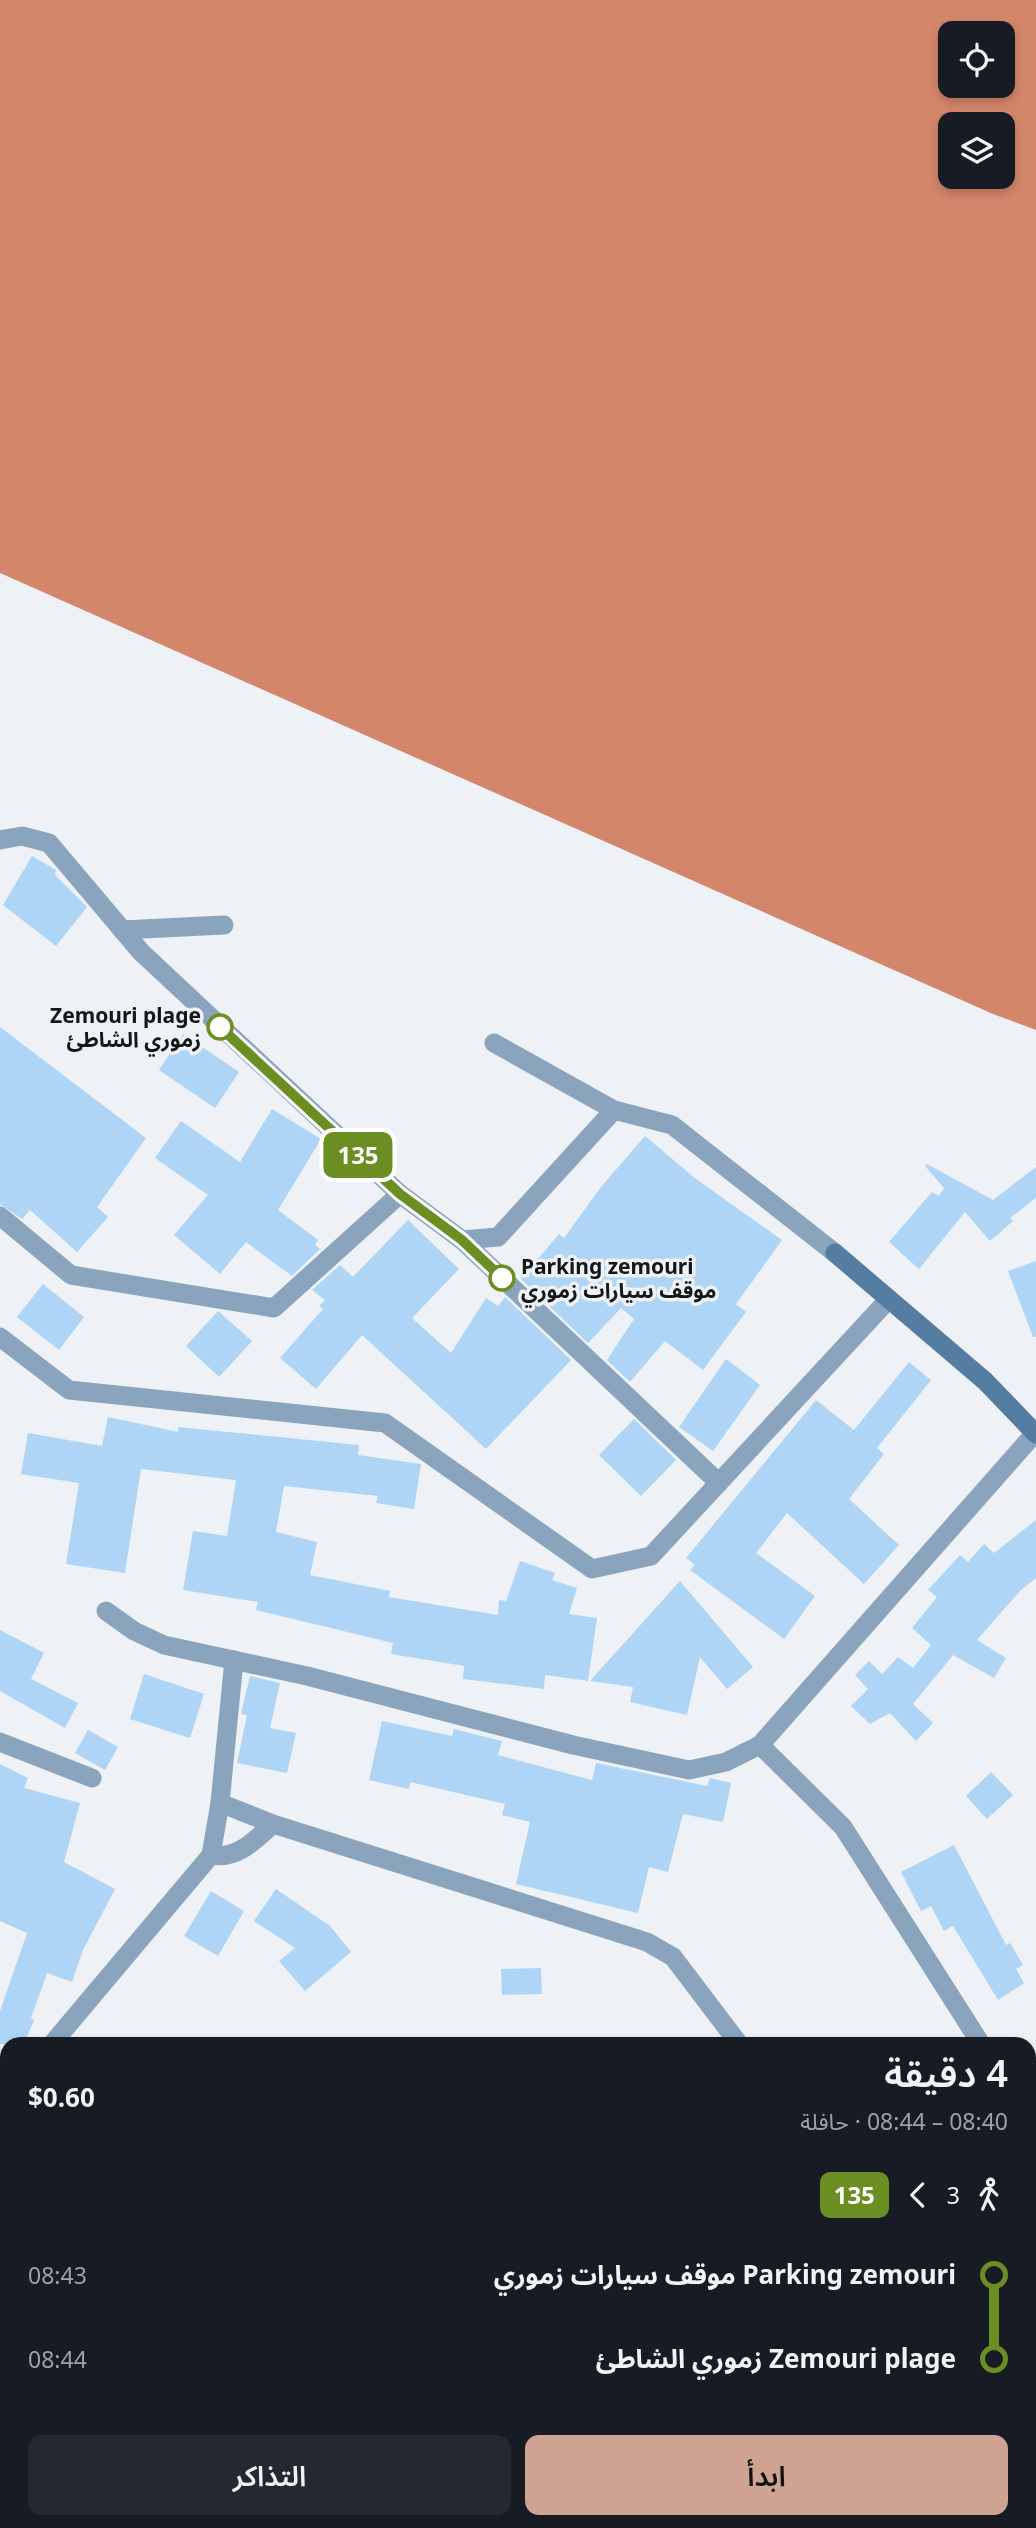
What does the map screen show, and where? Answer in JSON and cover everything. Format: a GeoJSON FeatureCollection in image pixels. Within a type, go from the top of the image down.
{"type":"FeatureCollection","features":[{"type":"Feature","properties":{"kind":"main road"},"geometry":{"type":"LineString","coordinates":[[835,1253],[985,1381],[1036,1434]]}},
{"type":"Feature","properties":{"kind":"street"},"geometry":{"type":"LineString","coordinates":[[0,840],[22,835],[50,843],[141,952],[400,1194],[462,1240],[719,1483]]}},
{"type":"Feature","properties":{"kind":"street"},"geometry":{"type":"LineString","coordinates":[[122,930],[224,925]]}},
{"type":"Feature","properties":{"kind":"street"},"geometry":{"type":"LineString","coordinates":[[494,1043],[614,1110],[672,1125],[835,1253]]}},
{"type":"Feature","properties":{"kind":"street"},"geometry":{"type":"LineString","coordinates":[[462,1240],[498,1237],[614,1110]]}},
{"type":"Feature","properties":{"kind":"street"},"geometry":{"type":"LineString","coordinates":[[0,1216],[71,1275],[274,1308],[400,1194]]}},
{"type":"Feature","properties":{"kind":"street"},"geometry":{"type":"LineString","coordinates":[[0,1337],[69,1390],[385,1423],[592,1569],[651,1556],[888,1300]]}},
{"type":"Feature","properties":{"kind":"street"},"geometry":{"type":"LineString","coordinates":[[106,1611],[134,1631],[164,1645],[307,1676],[573,1745],[689,1770],[726,1762],[760,1745],[1036,1434]]}},
{"type":"Feature","properties":{"kind":"street"},"geometry":{"type":"LineString","coordinates":[[58,2037],[211,1855],[220,1803],[233,1660]]}},
{"type":"Feature","properties":{"kind":"street"},"geometry":{"type":"LineString","coordinates":[[0,1742],[92,1778]]}},
{"type":"Feature","properties":{"kind":"street"},"geometry":{"type":"LineString","coordinates":[[760,1745],[842,1827],[977,2037]]}},
{"type":"Feature","properties":{"kind":"street"},"geometry":{"type":"LineString","coordinates":[[220,1803],[273,1824],[647,1942],[673,1957],[734,2037]]}},
{"type":"Feature","properties":{"kind":"street"},"geometry":{"type":"LineString","coordinates":[[211,1855],[225,1857],[247,1847],[273,1824]]}},
{"type":"Feature","properties":{"kind":"shaded area"},"geometry":{"type":"Polygon","coordinates":[[[0,0],[1036,0],[1036,1030],[993,1014],[0,573],[0,0]]]}},
{"type":"Feature","properties":{"kind":"building"},"geometry":{"type":"Polygon","coordinates":[[[32,856],[56,870],[55,875],[87,907],[56,946],[3,905],[32,856]]]}},
{"type":"Feature","properties":{"kind":"building"},"geometry":{"type":"Polygon","coordinates":[[[0,1027],[146,1138],[97,1207],[108,1217],[77,1252],[30,1210],[22,1219],[0,1204],[0,1027]]]}},
{"type":"Feature","properties":{"kind":"building"},"geometry":{"type":"Polygon","coordinates":[[[183,1034],[239,1072],[215,1108],[159,1070],[183,1034]]]}},
{"type":"Feature","properties":{"kind":"building"},"geometry":{"type":"Polygon","coordinates":[[[272,1109],[321,1139],[278,1210],[318,1240],[315,1245],[320,1249],[292,1276],[246,1242],[220,1274],[174,1235],[208,1195],[155,1158],[181,1121],[240,1162],[272,1109]]]}},
{"type":"Feature","properties":{"kind":"building"},"geometry":{"type":"Polygon","coordinates":[[[645,1136],[696,1179],[782,1240],[736,1304],[746,1312],[703,1370],[665,1341],[630,1382],[607,1360],[634,1319],[621,1308],[588,1343],[521,1279],[559,1234],[564,1238],[601,1187],[645,1136]]]}},
{"type":"Feature","properties":{"kind":"building"},"geometry":{"type":"Polygon","coordinates":[[[927,1164],[993,1200],[1036,1167],[1036,1198],[1010,1218],[1013,1221],[990,1241],[965,1212],[919,1269],[889,1242],[932,1192],[939,1196],[944,1188],[925,1166],[927,1164]]]}},
{"type":"Feature","properties":{"kind":"building"},"geometry":{"type":"Polygon","coordinates":[[[408,1220],[459,1269],[412,1318],[451,1353],[486,1298],[498,1306],[505,1297],[571,1360],[486,1449],[362,1335],[316,1389],[280,1358],[323,1309],[319,1306],[325,1300],[312,1290],[340,1265],[353,1277],[408,1220]]]}},
{"type":"Feature","properties":{"kind":"building"},"geometry":{"type":"Polygon","coordinates":[[[1036,1261],[1036,1337],[1033,1337],[1008,1271],[1036,1261]]]}},
{"type":"Feature","properties":{"kind":"building"},"geometry":{"type":"Polygon","coordinates":[[[43,1284],[84,1317],[59,1350],[17,1317],[43,1284]]]}},
{"type":"Feature","properties":{"kind":"building"},"geometry":{"type":"Polygon","coordinates":[[[218,1311],[252,1341],[219,1377],[186,1346],[218,1311]]]}},
{"type":"Feature","properties":{"kind":"building"},"geometry":{"type":"Polygon","coordinates":[[[726,1359],[760,1385],[713,1451],[679,1427],[726,1359]]]}},
{"type":"Feature","properties":{"kind":"building"},"geometry":{"type":"Polygon","coordinates":[[[909,1362],[931,1380],[877,1448],[884,1454],[849,1499],[899,1545],[864,1584],[787,1513],[756,1553],[815,1596],[784,1639],[690,1570],[695,1565],[686,1558],[816,1400],[854,1430],[909,1362]]]}},
{"type":"Feature","properties":{"kind":"building"},"geometry":{"type":"Polygon","coordinates":[[[108,1417],[178,1432],[178,1427],[359,1445],[358,1455],[421,1464],[414,1509],[376,1503],[378,1496],[284,1486],[276,1532],[317,1542],[310,1575],[390,1591],[389,1597],[498,1615],[499,1600],[506,1601],[520,1561],[555,1573],[552,1580],[577,1588],[569,1614],[597,1618],[588,1681],[545,1675],[544,1689],[463,1679],[464,1666],[391,1654],[393,1643],[256,1610],[258,1602],[183,1590],[193,1531],[227,1536],[236,1480],[141,1469],[125,1573],[66,1564],[79,1483],[21,1474],[28,1433],[102,1446],[108,1417]]]}},
{"type":"Feature","properties":{"kind":"building"},"geometry":{"type":"Polygon","coordinates":[[[634,1419],[676,1460],[641,1496],[599,1455],[634,1419]]]}},
{"type":"Feature","properties":{"kind":"building"},"geometry":{"type":"Polygon","coordinates":[[[1036,1520],[1036,1578],[1020,1591],[977,1640],[1006,1658],[994,1678],[953,1655],[913,1704],[933,1723],[916,1741],[890,1713],[870,1724],[851,1706],[868,1689],[855,1675],[869,1661],[882,1674],[898,1657],[913,1668],[931,1645],[912,1628],[937,1597],[928,1590],[960,1555],[968,1562],[984,1544],[994,1553],[1036,1520]]]}},
{"type":"Feature","properties":{"kind":"building"},"geometry":{"type":"Polygon","coordinates":[[[680,1581],[753,1667],[727,1689],[700,1657],[687,1715],[630,1702],[633,1687],[590,1681],[680,1581]]]}},
{"type":"Feature","properties":{"kind":"building"},"geometry":{"type":"Polygon","coordinates":[[[0,1630],[44,1653],[31,1679],[78,1703],[65,1728],[0,1691],[0,1630]]]}},
{"type":"Feature","properties":{"kind":"building"},"geometry":{"type":"Polygon","coordinates":[[[144,1674],[204,1694],[190,1738],[130,1719],[144,1674]]]}},
{"type":"Feature","properties":{"kind":"building"},"geometry":{"type":"Polygon","coordinates":[[[250,1676],[280,1683],[270,1728],[296,1733],[287,1773],[237,1763],[247,1715],[241,1714],[250,1676]]]}},
{"type":"Feature","properties":{"kind":"building"},"geometry":{"type":"Polygon","coordinates":[[[382,1721],[452,1736],[454,1729],[502,1741],[498,1755],[592,1780],[596,1763],[707,1786],[710,1778],[731,1783],[723,1822],[683,1814],[668,1872],[649,1867],[638,1913],[516,1884],[530,1822],[502,1815],[505,1804],[410,1782],[409,1789],[369,1780],[382,1721]]]}},
{"type":"Feature","properties":{"kind":"building"},"geometry":{"type":"Polygon","coordinates":[[[88,1730],[118,1747],[105,1770],[75,1753],[88,1730]]]}},
{"type":"Feature","properties":{"kind":"building"},"geometry":{"type":"Polygon","coordinates":[[[0,1764],[28,1778],[24,1788],[80,1803],[64,1862],[115,1889],[83,1950],[72,1982],[47,1973],[27,2037],[0,2037],[0,2011],[27,1933],[0,1921],[0,1764]]]}},
{"type":"Feature","properties":{"kind":"building"},"geometry":{"type":"Polygon","coordinates":[[[991,1772],[1013,1795],[987,1819],[966,1796],[991,1772]]]}},
{"type":"Feature","properties":{"kind":"building"},"geometry":{"type":"Polygon","coordinates":[[[954,1845],[1006,1945],[1010,1943],[1023,1965],[1016,1969],[1024,1983],[998,2000],[953,1926],[944,1931],[931,1906],[921,1911],[901,1872],[954,1845]]]}},
{"type":"Feature","properties":{"kind":"building"},"geometry":{"type":"Polygon","coordinates":[[[276,1889],[330,1926],[351,1952],[305,1991],[279,1961],[295,1948],[254,1921],[276,1889]]]}},
{"type":"Feature","properties":{"kind":"building"},"geometry":{"type":"Polygon","coordinates":[[[211,1891],[244,1911],[218,1956],[184,1936],[211,1891]]]}},
{"type":"Feature","properties":{"kind":"building"},"geometry":{"type":"Polygon","coordinates":[[[541,1968],[542,1994],[502,1995],[501,1969],[541,1968]]]}},
{"type":"Feature","properties":{"kind":"bus line","name":"135"},"geometry":{"type":"LineString","coordinates":[[220,1027],[400,1194],[462,1240],[502,1278]]}},
{"type":"Feature","properties":{"kind":"place","name":"Zemouri plage زموري الشاطئ"},"geometry":{"type":"Point","coordinates":[220,1027]}},
{"type":"Feature","properties":{"kind":"place","name":"Parking zemouri موقف سيارات زموري"},"geometry":{"type":"Point","coordinates":[502,1278]}}]}
